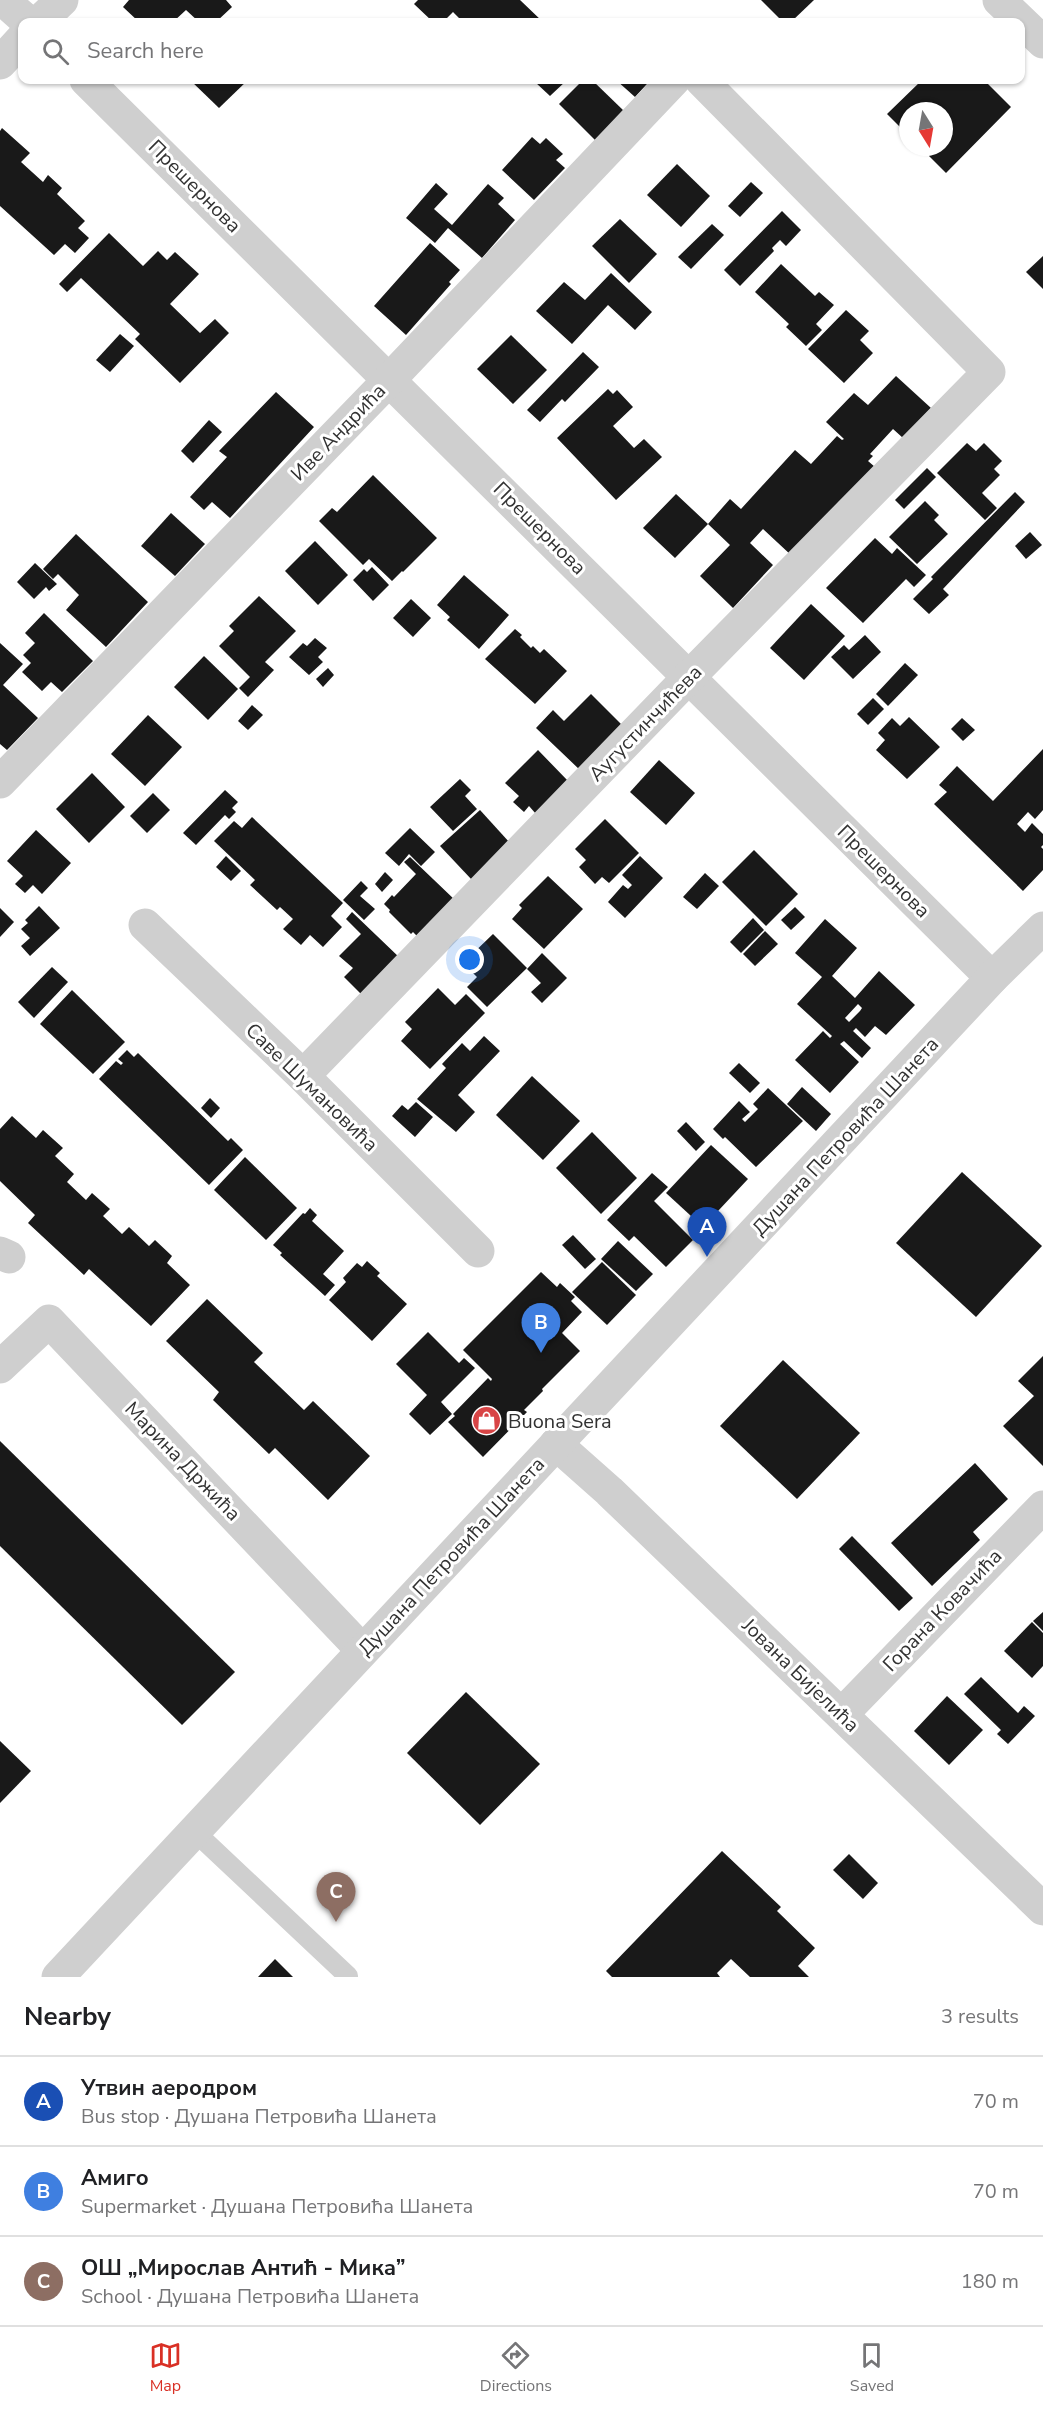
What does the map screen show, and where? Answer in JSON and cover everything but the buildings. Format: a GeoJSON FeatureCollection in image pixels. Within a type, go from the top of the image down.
{"type":"FeatureCollection","features":[{"type":"Feature","properties":{"kind":"street"},"geometry":{"type":"LineString","coordinates":[[3,0],[23,18]]}},
{"type":"Feature","properties":{"kind":"street"},"geometry":{"type":"LineString","coordinates":[[43,18],[62,0]]}},
{"type":"Feature","properties":{"kind":"street"},"geometry":{"type":"LineString","coordinates":[[999,0],[1018,18]]}},
{"type":"Feature","properties":{"kind":"street"},"geometry":{"type":"LineString","coordinates":[[1025,25],[1043,42]]}},
{"type":"Feature","properties":{"kind":"street"},"geometry":{"type":"LineString","coordinates":[[0,63],[18,43]]}},
{"type":"Feature","properties":{"kind":"street","name":"Прешернова"},"geometry":{"type":"LineString","coordinates":[[90,84],[992,978]]}},
{"type":"Feature","properties":{"kind":"street","name":"Иве Андрића"},"geometry":{"type":"LineString","coordinates":[[0,782],[390,379],[670,84]]}},
{"type":"Feature","properties":{"kind":"street","name":"Аугустинчићева"},"geometry":{"type":"LineString","coordinates":[[303,1076],[688,677],[989,372],[705,84]]}},
{"type":"Feature","properties":{"kind":"street","name":"Саве Шумановића"},"geometry":{"type":"LineString","coordinates":[[145,925],[303,1076],[478,1251]]}},
{"type":"Feature","properties":{"kind":"street","name":"Душана Петровића Шанета"},"geometry":{"type":"LineString","coordinates":[[58,1977],[992,978],[1043,928]]}},
{"type":"Feature","properties":{"kind":"street","name":"Марина Држића"},"geometry":{"type":"LineString","coordinates":[[0,1367],[49,1321],[362,1650]]}},
{"type":"Feature","properties":{"kind":"street","name":"Јована Бијелића"},"geometry":{"type":"LineString","coordinates":[[556,1444],[609,1491],[1043,1909]]}},
{"type":"Feature","properties":{"kind":"street","name":"Горана Ковачића"},"geometry":{"type":"LineString","coordinates":[[842,1714],[1043,1507]]}},
{"type":"Feature","properties":{"kind":"lane"},"geometry":{"type":"LineString","coordinates":[[194,1831],[348,1976]]}},
{"type":"Feature","properties":{"kind":"place","name":"Утвин аеродром"},"geometry":{"type":"Point","coordinates":[707,1257]}},
{"type":"Feature","properties":{"kind":"place","name":"Амиго"},"geometry":{"type":"Point","coordinates":[541,1353]}},
{"type":"Feature","properties":{"kind":"place","name":"Buona Sera"},"geometry":{"type":"Point","coordinates":[487,1421]}},
{"type":"Feature","properties":{"kind":"place","name":"ОШ „Мирослав Антић - Мика”"},"geometry":{"type":"Point","coordinates":[336,1922]}}]}
